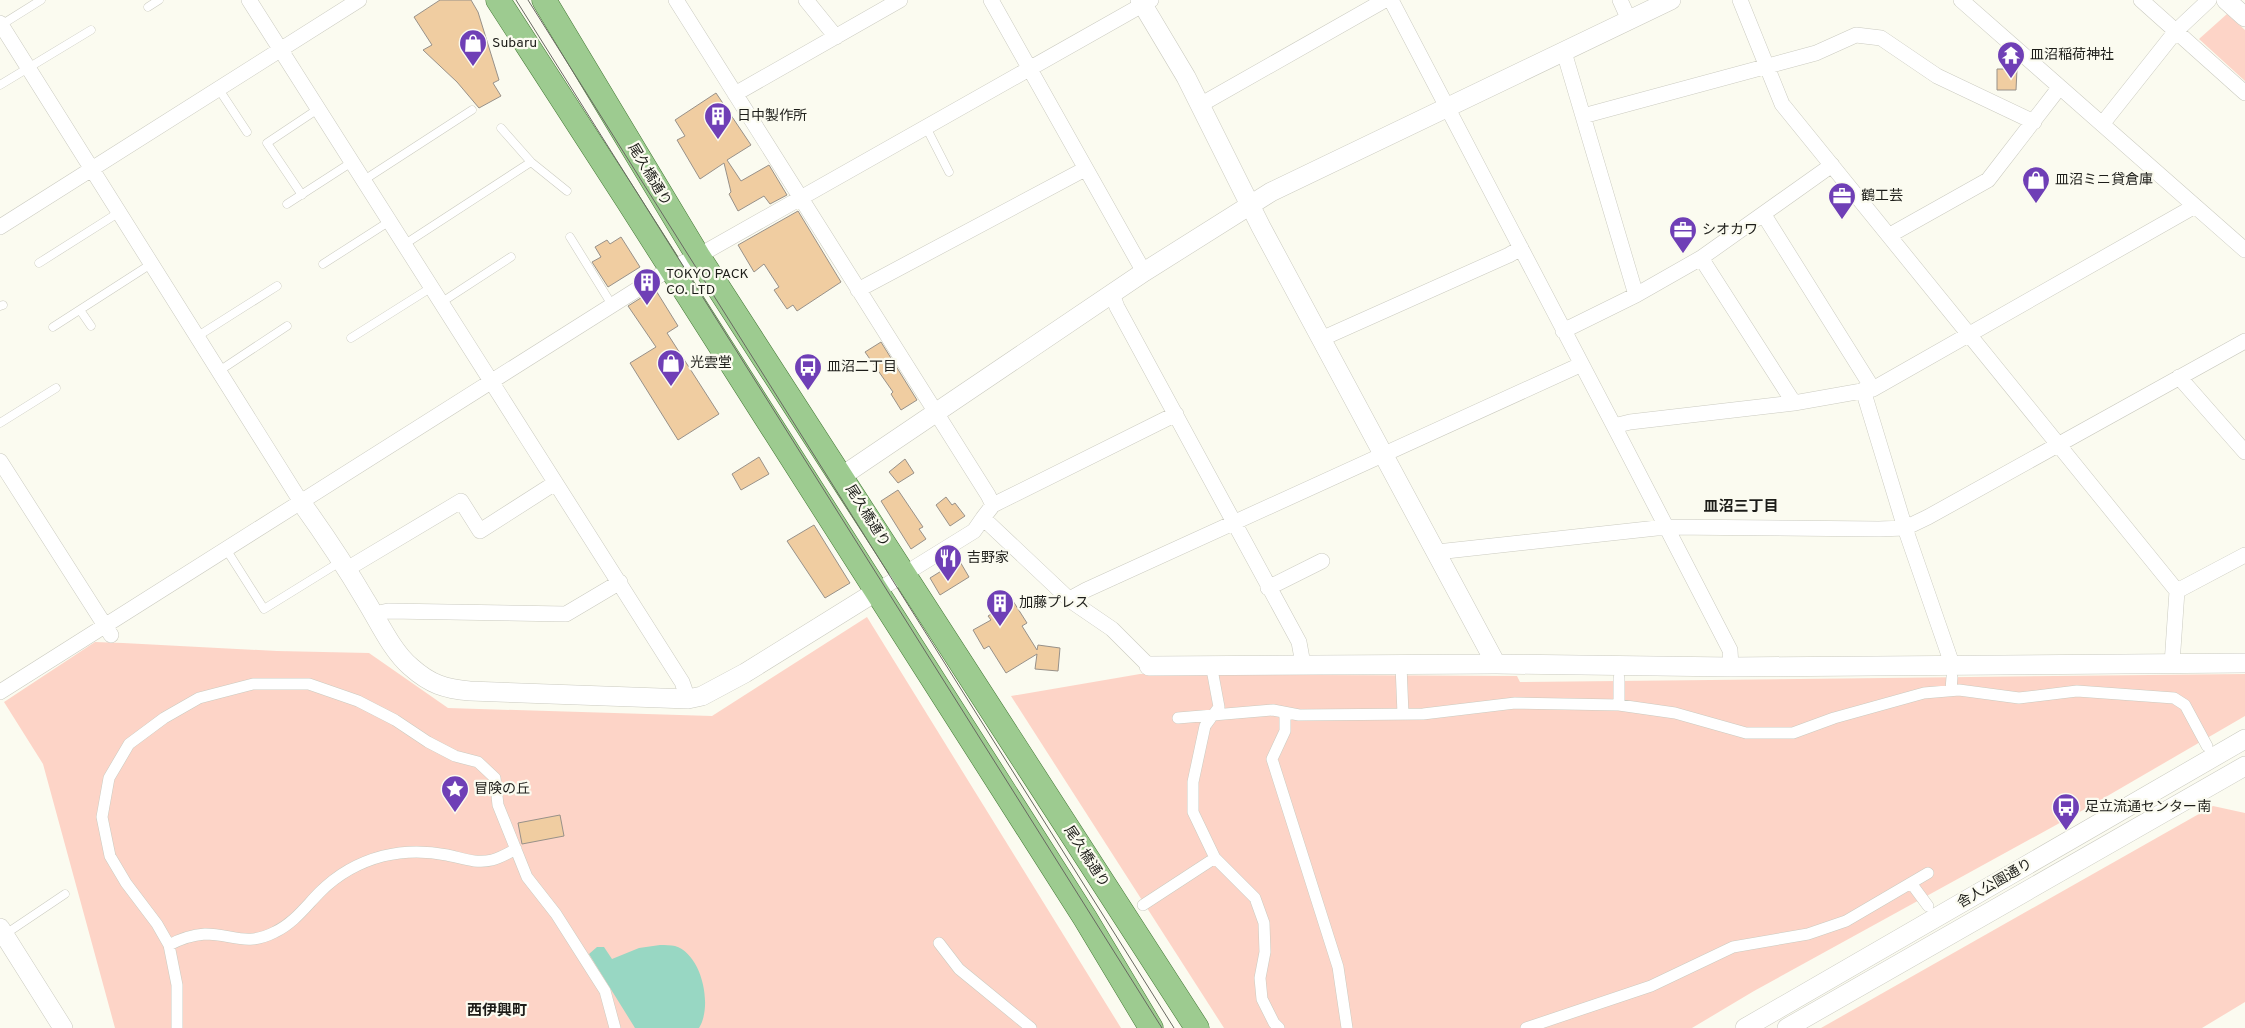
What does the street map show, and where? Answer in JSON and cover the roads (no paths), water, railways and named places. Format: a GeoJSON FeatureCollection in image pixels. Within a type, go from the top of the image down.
{"type":"FeatureCollection","features":[{"type":"Feature","properties":{"kind":"main road"},"geometry":{"type":"LineString","coordinates":[[498,0],[672,268],[1085,918],[1151,1028]]}},
{"type":"Feature","properties":{"kind":"main road","name":"尾久橋通り"},"geometry":{"type":"LineString","coordinates":[[544,0],[698,256],[842,476],[903,575],[1197,1028]]}},
{"type":"Feature","properties":{"kind":"street"},"geometry":{"type":"LineString","coordinates":[[249,0],[442,302],[490,382],[620,582],[682,682],[688,699]]}},
{"type":"Feature","properties":{"kind":"street"},"geometry":{"type":"LineString","coordinates":[[0,227],[359,0]]}},
{"type":"Feature","properties":{"kind":"street"},"geometry":{"type":"LineString","coordinates":[[676,0],[993,505]]}},
{"type":"Feature","properties":{"kind":"street"},"geometry":{"type":"LineString","coordinates":[[806,0],[836,36]]}},
{"type":"Feature","properties":{"kind":"street"},"geometry":{"type":"LineString","coordinates":[[735,94],[900,0]]}},
{"type":"Feature","properties":{"kind":"street"},"geometry":{"type":"LineString","coordinates":[[991,0],[1144,272]]}},
{"type":"Feature","properties":{"kind":"street"},"geometry":{"type":"LineString","coordinates":[[1200,105],[1385,0]]}},
{"type":"Feature","properties":{"kind":"street"},"geometry":{"type":"LineString","coordinates":[[1391,0],[1730,650],[1731,667]]}},
{"type":"Feature","properties":{"kind":"street"},"geometry":{"type":"LineString","coordinates":[[1620,0],[1629,20]]}},
{"type":"Feature","properties":{"kind":"street"},"geometry":{"type":"LineString","coordinates":[[842,476],[1144,272],[1271,192],[1671,0]]}},
{"type":"Feature","properties":{"kind":"street"},"geometry":{"type":"LineString","coordinates":[[1740,0],[1782,104],[2177,591],[2172,664]]}},
{"type":"Feature","properties":{"kind":"street"},"geometry":{"type":"LineString","coordinates":[[1961,0],[2245,250]]}},
{"type":"Feature","properties":{"kind":"street"},"geometry":{"type":"LineString","coordinates":[[2141,0],[2245,93]]}},
{"type":"Feature","properties":{"kind":"street"},"geometry":{"type":"LineString","coordinates":[[2102,123],[2176,31],[2209,0]]}},
{"type":"Feature","properties":{"kind":"street"},"geometry":{"type":"LineString","coordinates":[[2226,0],[2245,17]]}},
{"type":"Feature","properties":{"kind":"street"},"geometry":{"type":"LineString","coordinates":[[0,692],[108,630],[226,549],[612,304],[672,268],[698,256],[927,129],[1145,2],[1200,105],[1249,205],[1496,664]]}},
{"type":"Feature","properties":{"kind":"street"},"geometry":{"type":"LineString","coordinates":[[1,24],[118,213],[374,614],[409,666],[425,678],[446,689],[688,699],[702,696],[745,674],[974,531],[993,505],[1176,414]]}},
{"type":"Feature","properties":{"kind":"street"},"geometry":{"type":"LineString","coordinates":[[1583,116],[1816,53],[1856,35],[1881,38],[1937,76],[2034,122]]}},
{"type":"Feature","properties":{"kind":"street"},"geometry":{"type":"LineString","coordinates":[[1564,52],[1636,295]]}},
{"type":"Feature","properties":{"kind":"street"},"geometry":{"type":"LineString","coordinates":[[1890,235],[1988,180],[2059,88]]}},
{"type":"Feature","properties":{"kind":"street"},"geometry":{"type":"LineString","coordinates":[[1563,331],[1636,295],[1701,258],[1832,165]]}},
{"type":"Feature","properties":{"kind":"street"},"geometry":{"type":"LineString","coordinates":[[858,290],[1086,169]]}},
{"type":"Feature","properties":{"kind":"street"},"geometry":{"type":"LineString","coordinates":[[1614,426],[1630,422],[1794,403],[1868,390],[1969,335],[2195,206]]}},
{"type":"Feature","properties":{"kind":"street"},"geometry":{"type":"LineString","coordinates":[[1764,215],[1868,390],[1906,528],[1952,670],[1951,690]]}},
{"type":"Feature","properties":{"kind":"street"},"geometry":{"type":"LineString","coordinates":[[1322,339],[1500,260],[1521,248]]}},
{"type":"Feature","properties":{"kind":"street"},"geometry":{"type":"LineString","coordinates":[[1701,258],[1794,403]]}},
{"type":"Feature","properties":{"kind":"street"},"geometry":{"type":"LineString","coordinates":[[1112,294],[1120,314],[1299,642],[1303,664]]}},
{"type":"Feature","properties":{"kind":"street"},"geometry":{"type":"LineString","coordinates":[[1437,552],[1666,527],[1906,528],[2245,341]]}},
{"type":"Feature","properties":{"kind":"street"},"geometry":{"type":"LineString","coordinates":[[1071,601],[1086,590],[1580,365]]}},
{"type":"Feature","properties":{"kind":"street"},"geometry":{"type":"LineString","coordinates":[[2179,377],[2245,452]]}},
{"type":"Feature","properties":{"kind":"street"},"geometry":{"type":"LineString","coordinates":[[0,461],[108,630]]}},
{"type":"Feature","properties":{"kind":"street"},"geometry":{"type":"LineString","coordinates":[[344,565],[461,501],[480,531],[556,483]]}},
{"type":"Feature","properties":{"kind":"street"},"geometry":{"type":"LineString","coordinates":[[983,518],[1071,601],[1112,629],[1149,666],[1211,664],[1496,664],[1952,670],[2245,663]]}},
{"type":"Feature","properties":{"kind":"street"},"geometry":{"type":"LineString","coordinates":[[2177,591],[2245,556]]}},
{"type":"Feature","properties":{"kind":"street"},"geometry":{"type":"LineString","coordinates":[[1268,588],[1322,561]]}},
{"type":"Feature","properties":{"kind":"street"},"geometry":{"type":"LineString","coordinates":[[374,614],[388,612],[566,614],[620,582]]}},
{"type":"Feature","properties":{"kind":"street"},"geometry":{"type":"LineString","coordinates":[[1211,664],[1219,707],[1205,726],[1193,782],[1194,812],[1215,858],[1254,898],[1264,923],[1265,952],[1260,978],[1262,999],[1274,1023],[1279,1028]]}},
{"type":"Feature","properties":{"kind":"street"},"geometry":{"type":"LineString","coordinates":[[1401,665],[1403,714]]}},
{"type":"Feature","properties":{"kind":"street"},"geometry":{"type":"LineString","coordinates":[[1619,678],[1620,705]]}},
{"type":"Feature","properties":{"kind":"street"},"geometry":{"type":"LineString","coordinates":[[177,1028],[177,985],[168,945],[157,924],[126,883],[110,856],[102,817],[109,778],[130,744],[164,718],[199,698],[253,684],[309,684],[358,701],[395,720],[428,742],[455,756],[478,762],[495,778],[498,805],[527,877],[556,914],[605,991],[615,1028]]}},
{"type":"Feature","properties":{"kind":"street"},"geometry":{"type":"LineString","coordinates":[[1178,718],[1273,710],[1299,715],[1423,714],[1515,703],[1620,705],[1675,713],[1746,733],[1793,733],[1834,718],[1924,693],[1951,690],[2019,698],[2077,691],[2174,698],[2184,705],[2207,746]]}},
{"type":"Feature","properties":{"kind":"street"},"geometry":{"type":"LineString","coordinates":[[1285,713],[1285,731],[1272,759],[1338,966],[1347,1028]]}},
{"type":"Feature","properties":{"kind":"street"},"geometry":{"type":"LineString","coordinates":[[2238,743],[2245,767]]}},
{"type":"Feature","properties":{"kind":"street","name":"舎人公園通り"},"geometry":{"type":"LineString","coordinates":[[1745,1028],[2238,743]]}},
{"type":"Feature","properties":{"kind":"street","name":"舎人公園通り"},"geometry":{"type":"LineString","coordinates":[[1787,1028],[2245,767]]}},
{"type":"Feature","properties":{"kind":"street"},"geometry":{"type":"LineString","coordinates":[[168,945],[191,936],[206,934],[240,940],[258,939],[276,932],[292,922],[338,876],[382,856],[426,852],[447,855],[472,862],[492,860],[516,849]]}},
{"type":"Feature","properties":{"kind":"street"},"geometry":{"type":"LineString","coordinates":[[1143,905],[1215,858]]}},
{"type":"Feature","properties":{"kind":"street"},"geometry":{"type":"LineString","coordinates":[[1526,1028],[1651,986],[1733,947],[1808,934],[1846,921],[1928,873]]}},
{"type":"Feature","properties":{"kind":"street"},"geometry":{"type":"LineString","coordinates":[[1911,882],[1928,906]]}},
{"type":"Feature","properties":{"kind":"street"},"geometry":{"type":"LineString","coordinates":[[2,933],[63,1028]]}},
{"type":"Feature","properties":{"kind":"street"},"geometry":{"type":"LineString","coordinates":[[939,943],[959,969],[1031,1028]]}},
{"type":"Feature","properties":{"kind":"lane"},"geometry":{"type":"LineString","coordinates":[[1,24],[41,0]]}},
{"type":"Feature","properties":{"kind":"lane"},"geometry":{"type":"LineString","coordinates":[[148,7],[159,0]]}},
{"type":"Feature","properties":{"kind":"lane"},"geometry":{"type":"LineString","coordinates":[[0,85],[91,30]]}},
{"type":"Feature","properties":{"kind":"lane"},"geometry":{"type":"LineString","coordinates":[[218,88],[247,132]]}},
{"type":"Feature","properties":{"kind":"lane"},"geometry":{"type":"LineString","coordinates":[[302,195],[267,143],[318,109]]}},
{"type":"Feature","properties":{"kind":"lane"},"geometry":{"type":"LineString","coordinates":[[364,180],[472,110]]}},
{"type":"Feature","properties":{"kind":"lane"},"geometry":{"type":"LineString","coordinates":[[501,128],[532,162],[566,191]]}},
{"type":"Feature","properties":{"kind":"lane"},"geometry":{"type":"LineString","coordinates":[[927,129],[949,172]]}},
{"type":"Feature","properties":{"kind":"lane"},"geometry":{"type":"LineString","coordinates":[[287,204],[352,162]]}},
{"type":"Feature","properties":{"kind":"lane"},"geometry":{"type":"LineString","coordinates":[[405,244],[532,162]]}},
{"type":"Feature","properties":{"kind":"lane"},"geometry":{"type":"LineString","coordinates":[[39,263],[118,213]]}},
{"type":"Feature","properties":{"kind":"lane"},"geometry":{"type":"LineString","coordinates":[[323,264],[390,221]]}},
{"type":"Feature","properties":{"kind":"lane"},"geometry":{"type":"LineString","coordinates":[[570,237],[612,304]]}},
{"type":"Feature","properties":{"kind":"lane"},"geometry":{"type":"LineString","coordinates":[[442,302],[511,257]]}},
{"type":"Feature","properties":{"kind":"lane"},"geometry":{"type":"LineString","coordinates":[[53,327],[151,264]]}},
{"type":"Feature","properties":{"kind":"lane"},"geometry":{"type":"LineString","coordinates":[[198,336],[276,286]]}},
{"type":"Feature","properties":{"kind":"lane"},"geometry":{"type":"LineString","coordinates":[[351,338],[432,287]]}},
{"type":"Feature","properties":{"kind":"lane"},"geometry":{"type":"LineString","coordinates":[[80,310],[91,326]]}},
{"type":"Feature","properties":{"kind":"lane"},"geometry":{"type":"LineString","coordinates":[[219,370],[288,326]]}},
{"type":"Feature","properties":{"kind":"lane"},"geometry":{"type":"LineString","coordinates":[[0,424],[56,388]]}},
{"type":"Feature","properties":{"kind":"lane"},"geometry":{"type":"LineString","coordinates":[[226,549],[264,609],[344,565]]}},
{"type":"Feature","properties":{"kind":"lane"},"geometry":{"type":"LineString","coordinates":[[2,933],[65,894]]}},
{"type":"Feature","properties":{"kind":"tram line"},"geometry":{"type":"LineString","coordinates":[[516,0],[1162,1028]]}},
{"type":"Feature","properties":{"kind":"tram line"},"geometry":{"type":"LineString","coordinates":[[528,0],[1174,1028]]}},
{"type":"Feature","properties":{"kind":"place","name":"Subaru"},"geometry":{"type":"Point","coordinates":[473,67]}},
{"type":"Feature","properties":{"kind":"place","name":"皿沼稲荷神社"},"geometry":{"type":"Point","coordinates":[2011,79]}},
{"type":"Feature","properties":{"kind":"place","name":"日中製作所"},"geometry":{"type":"Point","coordinates":[718,140]}},
{"type":"Feature","properties":{"kind":"place","name":"皿沼ミニ貸倉庫"},"geometry":{"type":"Point","coordinates":[2036,204]}},
{"type":"Feature","properties":{"kind":"place","name":"鶴工芸"},"geometry":{"type":"Point","coordinates":[1842,220]}},
{"type":"Feature","properties":{"kind":"place","name":"シオカワ"},"geometry":{"type":"Point","coordinates":[1683,254]}},
{"type":"Feature","properties":{"kind":"place","name":"TOKYO PACK CO. LTD"},"geometry":{"type":"Point","coordinates":[647,306]}},
{"type":"Feature","properties":{"kind":"place","name":"光雲堂"},"geometry":{"type":"Point","coordinates":[671,387]}},
{"type":"Feature","properties":{"kind":"place","name":"皿沼二丁目"},"geometry":{"type":"Point","coordinates":[808,391]}},
{"type":"Feature","properties":{"kind":"place","name":"吉野家"},"geometry":{"type":"Point","coordinates":[948,582]}},
{"type":"Feature","properties":{"kind":"place","name":"加藤プレス"},"geometry":{"type":"Point","coordinates":[1000,627]}},
{"type":"Feature","properties":{"kind":"place","name":"冒険の丘"},"geometry":{"type":"Point","coordinates":[455,813]}},
{"type":"Feature","properties":{"kind":"place","name":"足立流通センター南"},"geometry":{"type":"Point","coordinates":[2066,831]}},
{"type":"Feature","properties":{"kind":"district","name":"皿沼三丁目"},"geometry":{"type":"Point","coordinates":[1741,507]}},
{"type":"Feature","properties":{"kind":"district","name":"西伊興町"},"geometry":{"type":"Point","coordinates":[497,1011]}}]}
